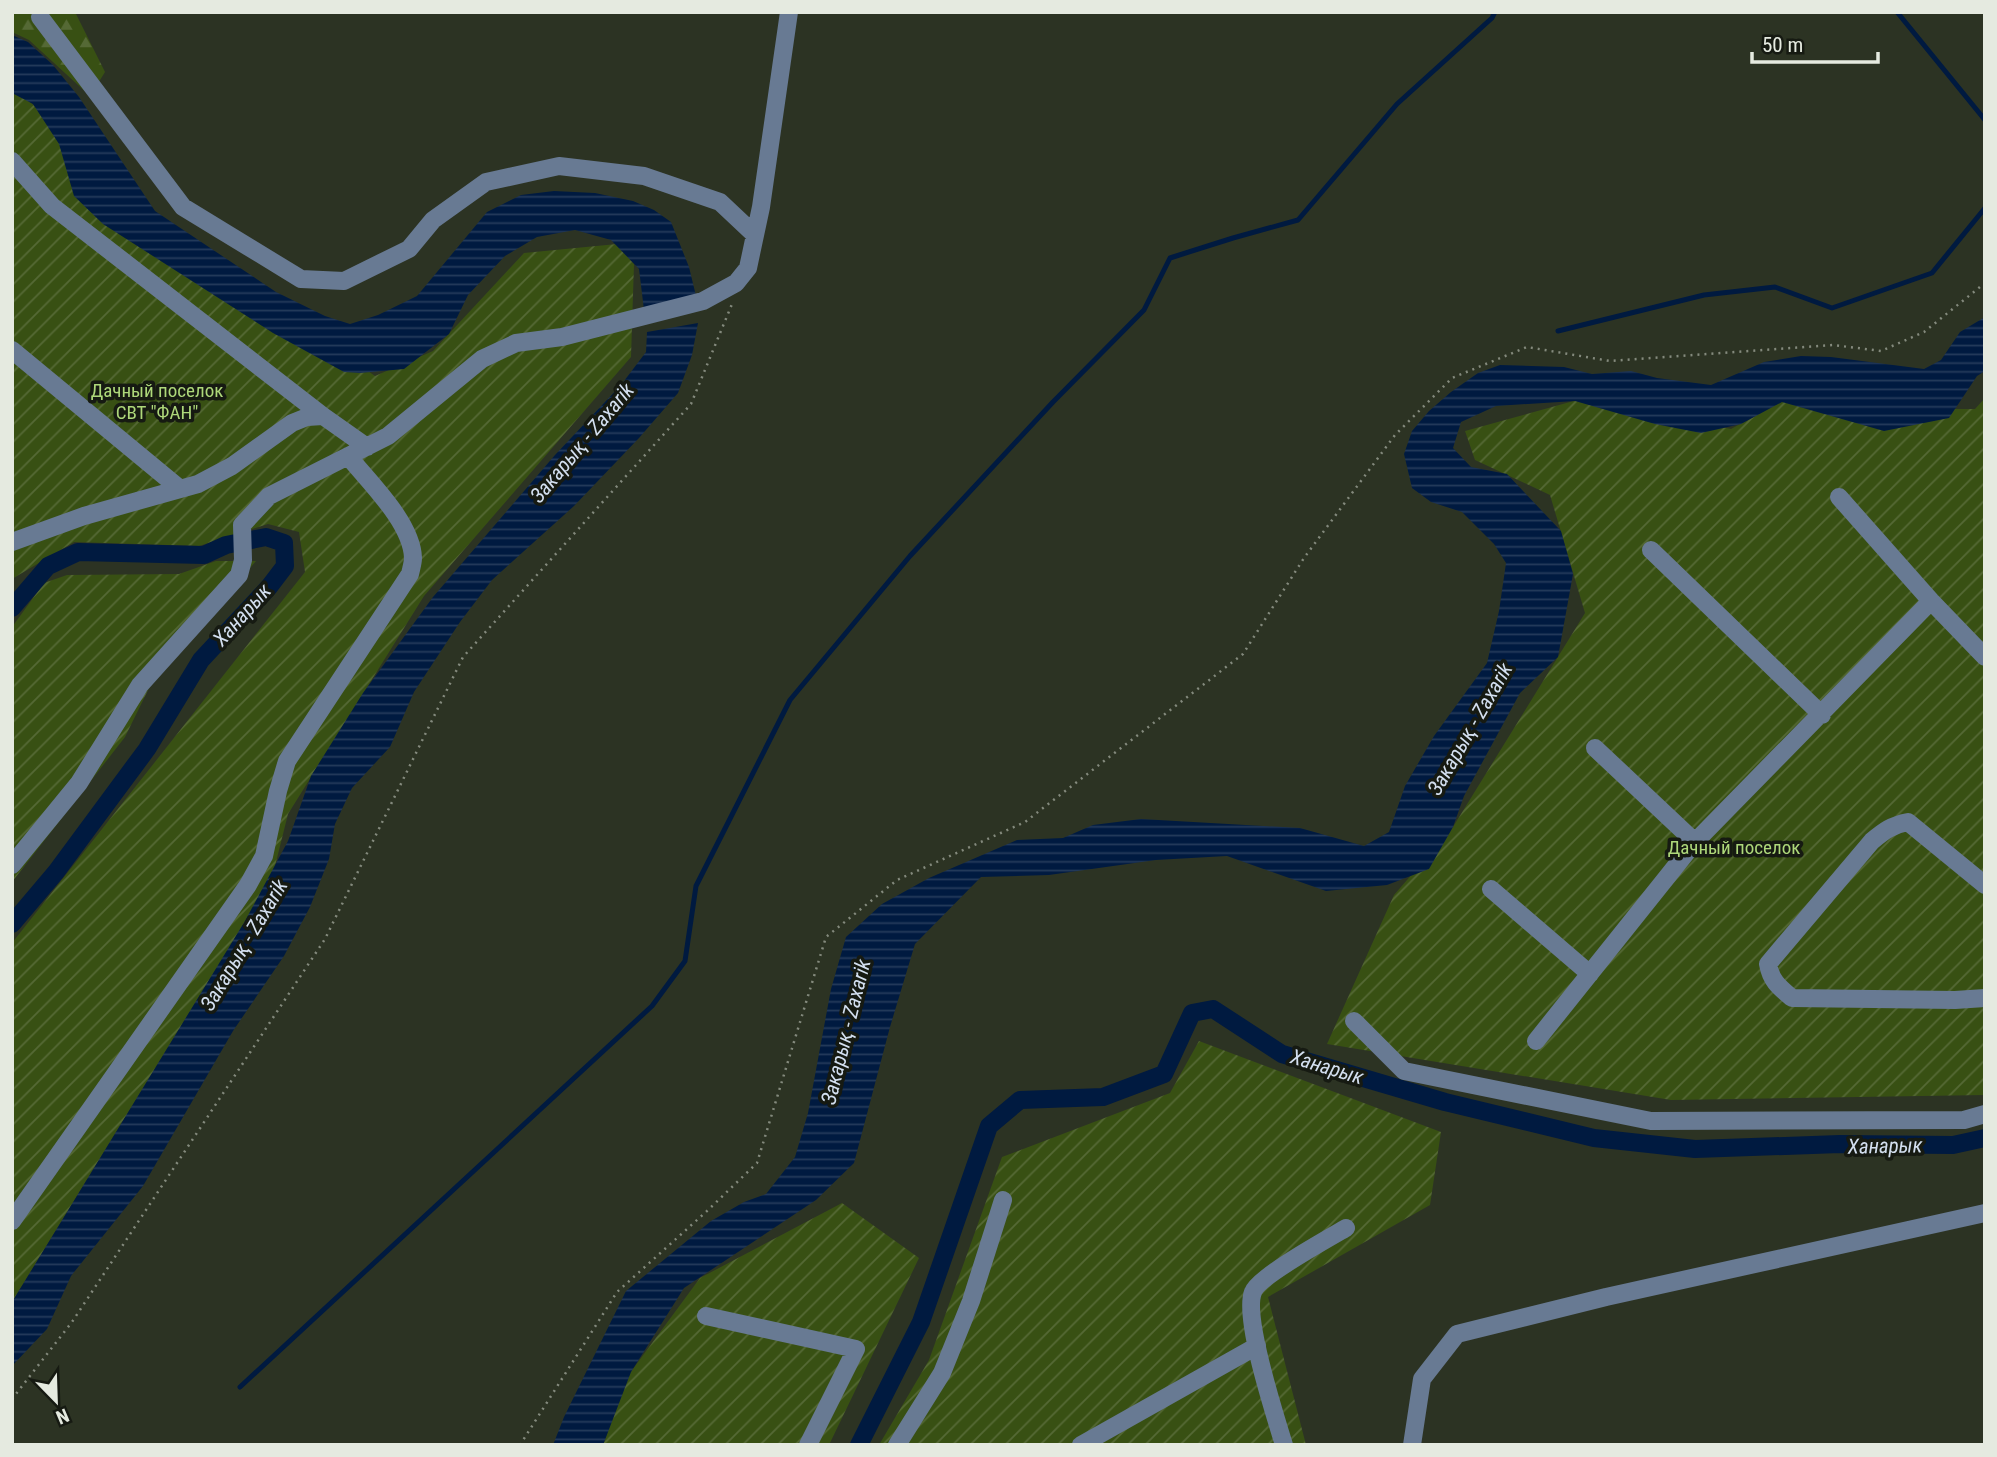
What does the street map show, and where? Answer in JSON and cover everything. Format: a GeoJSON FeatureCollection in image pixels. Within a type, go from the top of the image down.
{"type":"FeatureCollection","features":[{"type":"Feature","properties":{"kind":"street"},"geometry":{"type":"LineString","coordinates":[[12,864],[79,783],[140,685],[239,575],[243,560],[242,525],[269,496],[388,436],[482,359],[516,342],[562,337],[703,301],[736,283],[748,268],[761,207],[789,12]]}},
{"type":"Feature","properties":{"kind":"street"},"geometry":{"type":"LineString","coordinates":[[40,17],[183,207],[301,279],[344,281],[409,249],[433,220],[486,183],[559,166],[643,176],[720,202],[754,234]]}},
{"type":"Feature","properties":{"kind":"street"},"geometry":{"type":"LineString","coordinates":[[12,162],[52,206],[323,416],[367,447]]}},
{"type":"Feature","properties":{"kind":"street"},"geometry":{"type":"LineString","coordinates":[[12,350],[179,488]]}},
{"type":"Feature","properties":{"kind":"street"},"geometry":{"type":"LineString","coordinates":[[12,542],[84,516],[198,484],[292,424],[307,417],[323,416]]}},
{"type":"Feature","properties":{"kind":"street"},"geometry":{"type":"LineString","coordinates":[[12,1221],[248,885],[264,856],[278,791],[288,761],[410,574],[414,559],[403,524],[348,456]]}},
{"type":"Feature","properties":{"kind":"street"},"geometry":{"type":"LineString","coordinates":[[1839,498],[1931,601],[1982,648]]}},
{"type":"Feature","properties":{"kind":"street"},"geometry":{"type":"LineString","coordinates":[[1651,550],[1822,715]]}},
{"type":"Feature","properties":{"kind":"street"},"geometry":{"type":"LineString","coordinates":[[1536,1041],[1695,842],[1931,601]]}},
{"type":"Feature","properties":{"kind":"street"},"geometry":{"type":"LineString","coordinates":[[1595,748],[1695,842]]}},
{"type":"Feature","properties":{"kind":"street"},"geometry":{"type":"LineString","coordinates":[[1985,885],[1908,822],[1898,824],[1888,828],[1872,841],[1768,964],[1770,975],[1777,986],[1792,998],[1985,999]]}},
{"type":"Feature","properties":{"kind":"street"},"geometry":{"type":"LineString","coordinates":[[1491,889],[1590,974]]}},
{"type":"Feature","properties":{"kind":"street"},"geometry":{"type":"LineString","coordinates":[[1354,1021],[1404,1072],[1651,1121],[1964,1120],[1985,1114]]}},
{"type":"Feature","properties":{"kind":"street"},"geometry":{"type":"LineString","coordinates":[[897,1445],[942,1373],[971,1301],[1003,1200]]}},
{"type":"Feature","properties":{"kind":"street"},"geometry":{"type":"LineString","coordinates":[[1412,1445],[1422,1379],[1457,1334],[1606,1297],[1985,1213]]}},
{"type":"Feature","properties":{"kind":"street"},"geometry":{"type":"LineString","coordinates":[[1284,1445],[1256,1346],[1253,1291],[1264,1279],[1346,1228]]}},
{"type":"Feature","properties":{"kind":"street"},"geometry":{"type":"LineString","coordinates":[[706,1316],[856,1349],[808,1445]]}},
{"type":"Feature","properties":{"kind":"street"},"geometry":{"type":"LineString","coordinates":[[1081,1445],[1256,1346]]}},
{"type":"Feature","properties":{"kind":"path"},"geometry":{"type":"LineString","coordinates":[[12,1399],[72,1322],[325,939],[463,657],[691,404],[732,307],[736,283]]}},
{"type":"Feature","properties":{"kind":"path"},"geometry":{"type":"LineString","coordinates":[[520,1445],[617,1292],[757,1163],[826,937],[897,880],[1025,822],[1243,654],[1304,558],[1395,435],[1452,377],[1527,347],[1610,361],[1833,345],[1881,351],[1924,332],[1985,283]]}},
{"type":"Feature","properties":{"kind":"green space"},"geometry":{"type":"Polygon","coordinates":[[[12,12],[75,12],[105,72],[90,96],[29,40],[12,32],[12,12]]]}},
{"type":"Feature","properties":{"kind":"green space","name":"Дачный поселок СВТ \"ФАН\""},"geometry":{"type":"Polygon","coordinates":[[[12,83],[129,204],[375,376],[433,351],[524,253],[617,244],[634,264],[631,357],[424,596],[288,814],[272,878],[12,1302],[12,943],[305,572],[299,532],[268,524],[199,546],[74,542],[12,579],[12,83]]]}},
{"type":"Feature","properties":{"kind":"green space","name":"Дачный поселок"},"geometry":{"type":"Polygon","coordinates":[[[1797,393],[1856,409],[1975,409],[1985,398],[1985,1095],[1671,1100],[1327,1044],[1394,895],[1453,827],[1585,613],[1550,495],[1475,460],[1465,431],[1588,397],[1731,429],[1797,393]]]}},
{"type":"Feature","properties":{"kind":"green space"},"geometry":{"type":"Polygon","coordinates":[[[216,561],[256,561],[150,686],[125,737],[12,882],[12,627],[44,583],[67,575],[179,574],[216,561]]]}},
{"type":"Feature","properties":{"kind":"green space"},"geometry":{"type":"Polygon","coordinates":[[[1199,1041],[1441,1132],[1430,1205],[1268,1297],[1306,1445],[879,1445],[929,1360],[1002,1157],[1170,1093],[1199,1041]]]}},
{"type":"Feature","properties":{"kind":"green space"},"geometry":{"type":"Polygon","coordinates":[[[842,1203],[919,1258],[829,1445],[603,1445],[627,1377],[700,1278],[842,1203]]]}},
{"type":"Feature","properties":{"kind":"water"},"geometry":{"type":"Polygon","coordinates":[[[12,35],[28,42],[53,65],[79,97],[155,211],[276,292],[325,316],[350,324],[378,315],[417,296],[487,212],[521,195],[554,191],[595,193],[633,201],[654,210],[671,222],[689,267],[697,300],[644,310],[639,269],[611,240],[575,230],[537,237],[505,256],[468,295],[449,334],[404,369],[344,372],[273,333],[103,224],[74,196],[59,144],[33,104],[12,93],[12,35]]]}},
{"type":"Feature","properties":{"kind":"water","name":"Закарық - Zaxarik"},"geometry":{"type":"Polygon","coordinates":[[[1985,317],[1985,371],[1977,376],[1949,418],[1884,431],[1782,402],[1741,424],[1701,433],[1655,424],[1575,401],[1496,406],[1461,422],[1453,448],[1471,467],[1507,474],[1561,531],[1573,574],[1558,657],[1520,693],[1464,796],[1453,827],[1429,869],[1387,885],[1326,891],[1227,856],[1156,860],[1049,875],[981,877],[915,944],[854,1163],[816,1200],[684,1288],[631,1372],[603,1445],[553,1445],[626,1291],[711,1221],[744,1202],[766,1194],[795,1157],[808,1113],[831,989],[846,937],[882,904],[929,878],[1017,840],[1063,838],[1093,825],[1141,819],[1300,828],[1364,846],[1389,832],[1405,786],[1434,736],[1487,663],[1506,563],[1494,544],[1462,512],[1431,502],[1412,488],[1404,454],[1412,431],[1429,411],[1451,392],[1478,373],[1500,365],[1564,367],[1592,374],[1631,371],[1657,378],[1711,385],[1764,362],[1801,356],[1831,357],[1924,369],[1941,360],[1960,332],[1985,317]]]}},
{"type":"Feature","properties":{"kind":"water","name":"Закарық - Zaxarik"},"geometry":{"type":"Polygon","coordinates":[[[698,323],[692,355],[678,393],[574,506],[492,580],[460,622],[414,692],[390,747],[352,788],[335,824],[329,859],[310,907],[284,956],[233,1031],[143,1186],[71,1276],[47,1329],[12,1366],[12,1302],[245,921],[288,841],[311,776],[363,693],[433,597],[555,455],[621,385],[646,352],[647,332],[698,323]]]}},
{"type":"Feature","properties":{"kind":"waterway"},"geometry":{"type":"LineString","coordinates":[[240,1387],[652,1006],[685,961],[696,886],[790,700],[910,556],[1053,402],[1144,310],[1170,258],[1298,220],[1397,104],[1492,18],[1495,12]]}},
{"type":"Feature","properties":{"kind":"waterway"},"geometry":{"type":"LineString","coordinates":[[1897,12],[1985,120]]}},
{"type":"Feature","properties":{"kind":"waterway"},"geometry":{"type":"LineString","coordinates":[[1558,331],[1704,295],[1775,287],[1832,308],[1932,273],[1985,208]]}},
{"type":"Feature","properties":{"kind":"waterway","name":"Ханарык"},"geometry":{"type":"LineString","coordinates":[[12,608],[48,566],[78,552],[204,555],[226,545],[266,537],[284,543],[285,566],[201,660],[147,749],[56,872],[12,924]]}},
{"type":"Feature","properties":{"kind":"waterway","name":"Ханарык"},"geometry":{"type":"LineString","coordinates":[[859,1445],[921,1322],[989,1126],[1020,1100],[1103,1097],[1164,1074],[1192,1013],[1213,1009],[1282,1054],[1445,1102],[1594,1138],[1695,1149],[1840,1144],[1953,1145],[1985,1138]]}}]}
